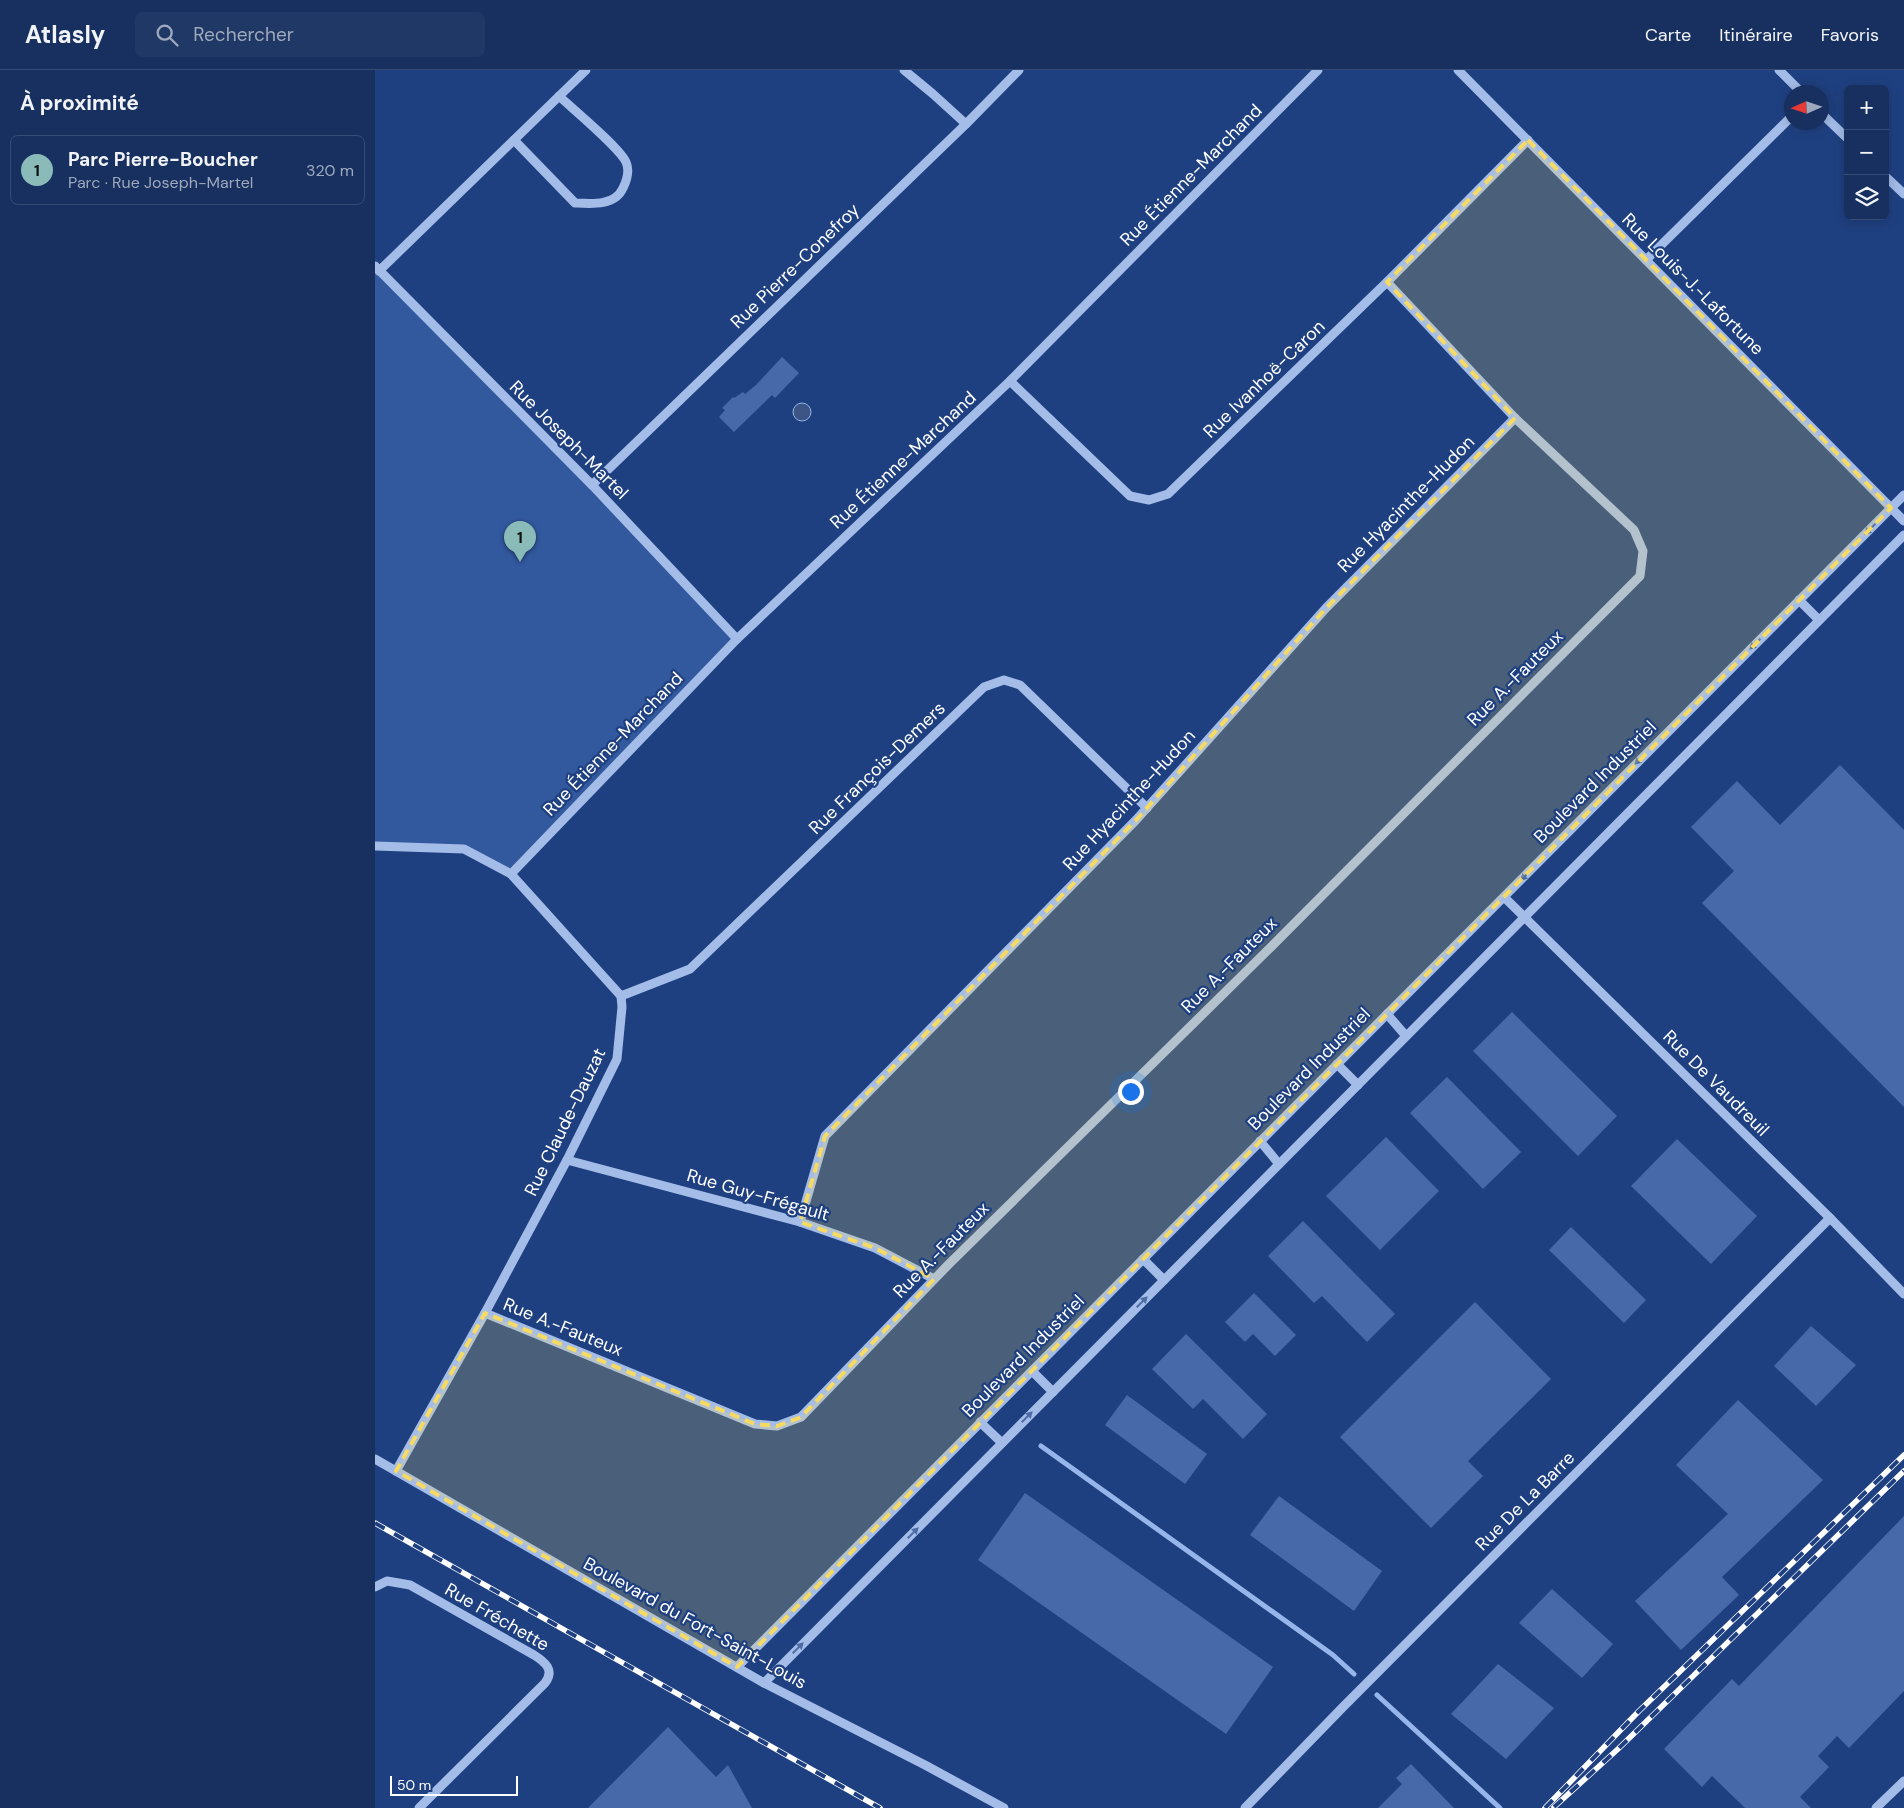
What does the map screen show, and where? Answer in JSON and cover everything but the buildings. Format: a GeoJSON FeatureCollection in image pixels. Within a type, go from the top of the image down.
{"type":"FeatureCollection","features":[{"type":"Feature","properties":{"kind":"street"},"geometry":{"type":"LineString","coordinates":[[377,269],[586,70]]}},
{"type":"Feature","properties":{"kind":"street"},"geometry":{"type":"LineString","coordinates":[[904,70],[966,124]]}},
{"type":"Feature","properties":{"kind":"street","name":"Rue Pierre-Conefroy"},"geometry":{"type":"LineString","coordinates":[[592,484],[966,124],[1019,70]]}},
{"type":"Feature","properties":{"kind":"street","name":"Rue Étienne-Marchand"},"geometry":{"type":"LineString","coordinates":[[511,874],[737,639],[1010,381],[1318,70]]}},
{"type":"Feature","properties":{"kind":"street","name":"Rue Louis-J.-Lafortune"},"geometry":{"type":"LineString","coordinates":[[1458,70],[1904,521]]}},
{"type":"Feature","properties":{"kind":"street"},"geometry":{"type":"LineString","coordinates":[[1779,70],[1794,85]]}},
{"type":"Feature","properties":{"kind":"street"},"geometry":{"type":"LineString","coordinates":[[514,140],[575,203],[600,204],[620,194],[628,178],[626,162],[617,150],[559,96]]}},
{"type":"Feature","properties":{"kind":"street"},"geometry":{"type":"LineString","coordinates":[[1829,121],[1844,135]]}},
{"type":"Feature","properties":{"kind":"street"},"geometry":{"type":"LineString","coordinates":[[1646,260],[1784,124]]}},
{"type":"Feature","properties":{"kind":"street","name":"Rue Ivanhoë-Caron"},"geometry":{"type":"LineString","coordinates":[[1010,381],[1130,496],[1149,500],[1168,494],[1387,282],[1528,140]]}},
{"type":"Feature","properties":{"kind":"street"},"geometry":{"type":"LineString","coordinates":[[1889,180],[1904,194]]}},
{"type":"Feature","properties":{"kind":"street","name":"Rue Joseph-Martel"},"geometry":{"type":"LineString","coordinates":[[377,269],[592,484],[737,639]]}},
{"type":"Feature","properties":{"kind":"street","name":"Rue A.-Fauteux"},"geometry":{"type":"LineString","coordinates":[[485,1313],[755,1424],[777,1426],[801,1418],[934,1279],[1271,947],[1640,576],[1643,551],[1634,530],[1515,418],[1387,282]]}},
{"type":"Feature","properties":{"kind":"street","name":"Rue Hyacinthe-Hudon"},"geometry":{"type":"LineString","coordinates":[[800,1222],[825,1136],[1147,808],[1326,608],[1515,418]]}},
{"type":"Feature","properties":{"kind":"street","name":"Boulevard Industriel"},"geometry":{"type":"LineString","coordinates":[[737,1667],[1904,495]]}},
{"type":"Feature","properties":{"kind":"street"},"geometry":{"type":"LineString","coordinates":[[764,1683],[1904,535]]}},
{"type":"Feature","properties":{"kind":"street"},"geometry":{"type":"LineString","coordinates":[[1799,600],[1819,620]]}},
{"type":"Feature","properties":{"kind":"street","name":"Rue François-Demers"},"geometry":{"type":"LineString","coordinates":[[621,996],[690,969],[984,687],[1004,680],[1020,684],[1147,808]]}},
{"type":"Feature","properties":{"kind":"street"},"geometry":{"type":"LineString","coordinates":[[375,846],[464,849],[511,874],[621,996]]}},
{"type":"Feature","properties":{"kind":"street","name":"Rue De Vaudreuil"},"geometry":{"type":"LineString","coordinates":[[1504,896],[1830,1218],[1904,1294]]}},
{"type":"Feature","properties":{"kind":"street","name":"Rue Claude-Dauzat"},"geometry":{"type":"LineString","coordinates":[[395,1470],[485,1313],[567,1160],[617,1059],[622,1007],[621,996]]}},
{"type":"Feature","properties":{"kind":"street"},"geometry":{"type":"LineString","coordinates":[[1387,1014],[1406,1036]]}},
{"type":"Feature","properties":{"kind":"street"},"geometry":{"type":"LineString","coordinates":[[1337,1064],[1358,1085]]}},
{"type":"Feature","properties":{"kind":"street"},"geometry":{"type":"LineString","coordinates":[[1260,1141],[1279,1164]]}},
{"type":"Feature","properties":{"kind":"street","name":"Rue Guy-Frégault"},"geometry":{"type":"LineString","coordinates":[[567,1160],[800,1222],[875,1248],[934,1279]]}},
{"type":"Feature","properties":{"kind":"street","name":"Rue De La Barre"},"geometry":{"type":"LineString","coordinates":[[1245,1808],[1830,1218]]}},
{"type":"Feature","properties":{"kind":"street"},"geometry":{"type":"LineString","coordinates":[[1143,1259],[1164,1280]]}},
{"type":"Feature","properties":{"kind":"street"},"geometry":{"type":"LineString","coordinates":[[1031,1371],[1053,1392]]}},
{"type":"Feature","properties":{"kind":"street"},"geometry":{"type":"LineString","coordinates":[[980,1422],[1002,1443]]}},
{"type":"Feature","properties":{"kind":"street","name":"Boulevard du Fort-Saint-Louis"},"geometry":{"type":"LineString","coordinates":[[375,1459],[764,1683],[925,1765],[1003,1808]]}},
{"type":"Feature","properties":{"kind":"street","name":"Rue Fréchette"},"geometry":{"type":"LineString","coordinates":[[375,1587],[387,1581],[410,1585],[534,1655],[543,1661],[549,1670],[549,1677],[545,1683],[419,1808]]}},
{"type":"Feature","properties":{"kind":"street"},"geometry":{"type":"LineString","coordinates":[[1876,1808],[1904,1781]]}},
{"type":"Feature","properties":{"kind":"highlighted area"},"geometry":{"type":"Polygon","coordinates":[[[1528,140],[1891,508],[737,1667],[396,1471],[485,1313],[755,1424],[777,1426],[801,1417],[934,1279],[875,1248],[800,1222],[825,1136],[1136,820],[1326,608],[1515,418],[1387,282],[1528,140]]]}},
{"type":"Feature","properties":{"kind":"shaded area"},"geometry":{"type":"Polygon","coordinates":[[[375,266],[737,639],[511,874],[464,849],[375,846],[375,266]]]}},
{"type":"Feature","properties":{"kind":"shaded area"},"geometry":{"type":"Polygon","coordinates":[[[798,403],[806,403],[811,408],[809,419],[798,421],[793,416],[793,408],[798,403]]]}},
{"type":"Feature","properties":{"kind":"waterway"},"geometry":{"type":"LineString","coordinates":[[1041,1446],[1333,1655],[1354,1674]]}},
{"type":"Feature","properties":{"kind":"waterway"},"geometry":{"type":"LineString","coordinates":[[1377,1695],[1500,1808]]}},
{"type":"Feature","properties":{"kind":"railway"},"geometry":{"type":"LineString","coordinates":[[1545,1808],[1639,1711],[1904,1455]]}},
{"type":"Feature","properties":{"kind":"railway"},"geometry":{"type":"LineString","coordinates":[[1554,1807],[1618,1749],[1904,1471]]}},
{"type":"Feature","properties":{"kind":"railway"},"geometry":{"type":"LineString","coordinates":[[375,1523],[880,1808]]}},
{"type":"Feature","properties":{"kind":"place","name":"Parc Pierre-Boucher"},"geometry":{"type":"Point","coordinates":[520,562]}}]}
